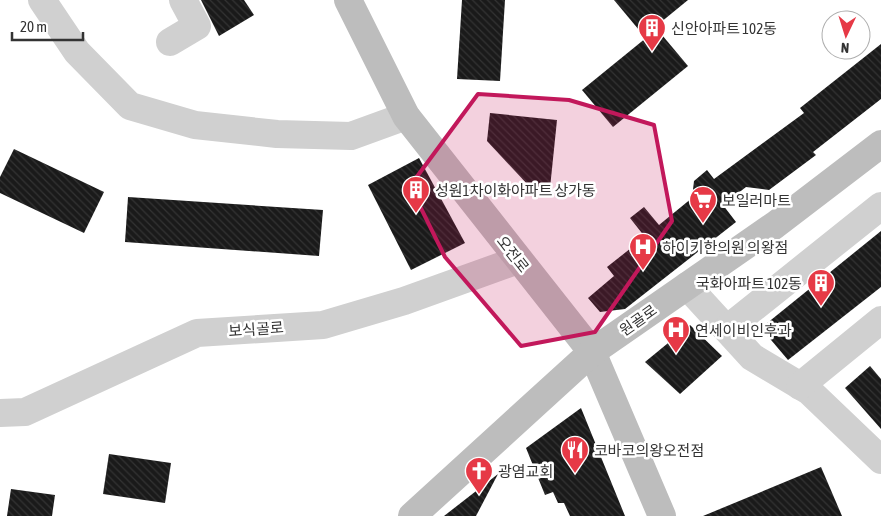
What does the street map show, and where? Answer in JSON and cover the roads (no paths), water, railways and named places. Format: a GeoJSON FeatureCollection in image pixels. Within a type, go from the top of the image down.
{"type":"FeatureCollection","features":[{"type":"Feature","properties":{"kind":"street"},"geometry":{"type":"LineString","coordinates":[[42,0],[77,52],[130,106],[195,124],[277,134],[351,136],[406,116]]}},
{"type":"Feature","properties":{"kind":"street"},"geometry":{"type":"LineString","coordinates":[[170,42],[197,26],[183,0]]}},
{"type":"Feature","properties":{"kind":"street","name":"오전로"},"geometry":{"type":"LineString","coordinates":[[348,0],[406,116],[592,352],[662,516]]}},
{"type":"Feature","properties":{"kind":"street","name":"원골로"},"geometry":{"type":"LineString","coordinates":[[412,516],[592,352],[775,225],[881,144]]}},
{"type":"Feature","properties":{"kind":"street"},"geometry":{"type":"LineString","coordinates":[[727,329],[881,206]]}},
{"type":"Feature","properties":{"kind":"street","name":"보식골로"},"geometry":{"type":"LineString","coordinates":[[0,414],[25,412],[197,333],[324,325],[404,301],[518,260]]}},
{"type":"Feature","properties":{"kind":"street"},"geometry":{"type":"LineString","coordinates":[[687,286],[752,357],[809,391],[881,460]]}},
{"type":"Feature","properties":{"kind":"street"},"geometry":{"type":"LineString","coordinates":[[800,386],[881,320]]}},
{"type":"Feature","properties":{"kind":"place","name":"신안아파트 102동"},"geometry":{"type":"Point","coordinates":[652,52]}},
{"type":"Feature","properties":{"kind":"place","name":"성원1차이화아파트 상가동"},"geometry":{"type":"Point","coordinates":[416,214]}},
{"type":"Feature","properties":{"kind":"place","name":"보일러마트"},"geometry":{"type":"Point","coordinates":[703,224]}},
{"type":"Feature","properties":{"kind":"place","name":"하이키한의원 의왕점"},"geometry":{"type":"Point","coordinates":[643,271]}},
{"type":"Feature","properties":{"kind":"place","name":"국화아파트 102동"},"geometry":{"type":"Point","coordinates":[821,307]}},
{"type":"Feature","properties":{"kind":"place","name":"연세이비인후과"},"geometry":{"type":"Point","coordinates":[676,354]}},
{"type":"Feature","properties":{"kind":"place","name":"코바코의왕오전점"},"geometry":{"type":"Point","coordinates":[575,474]}},
{"type":"Feature","properties":{"kind":"place","name":"광염교회"},"geometry":{"type":"Point","coordinates":[479,495]}}]}
